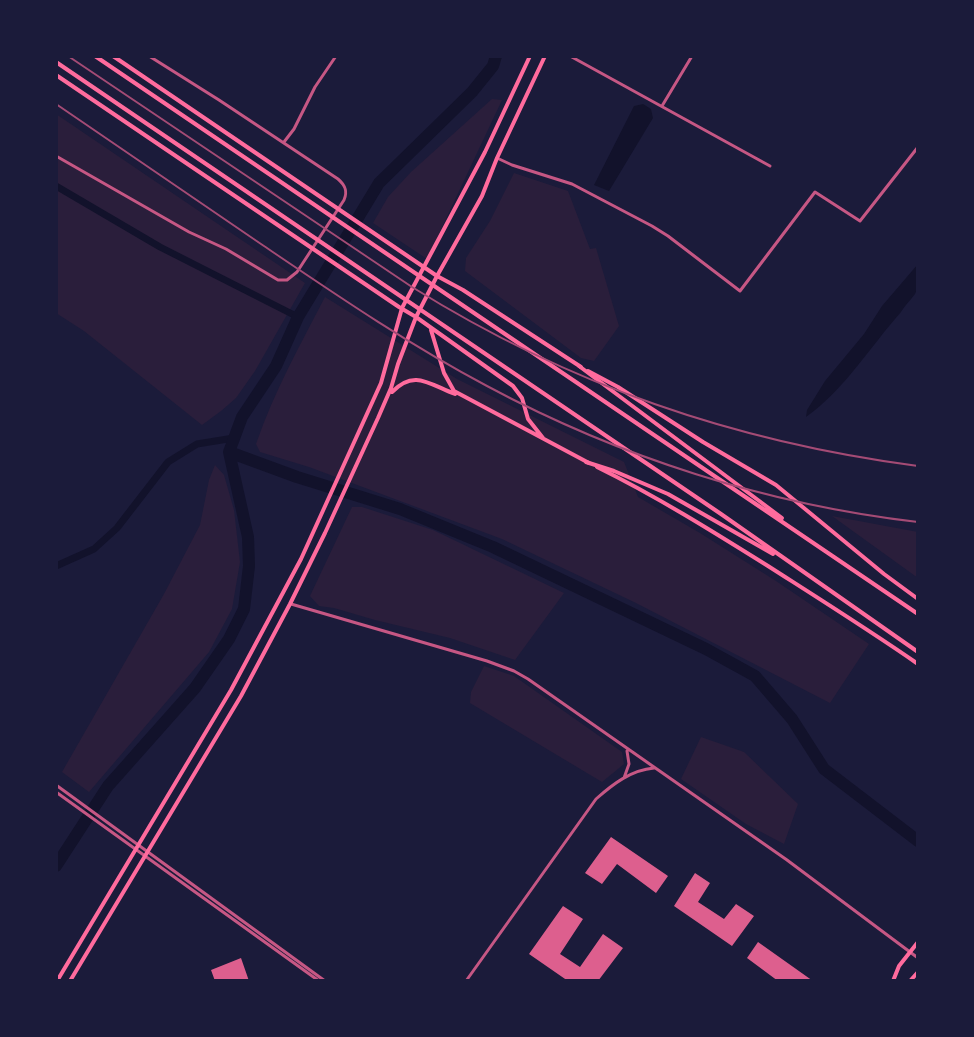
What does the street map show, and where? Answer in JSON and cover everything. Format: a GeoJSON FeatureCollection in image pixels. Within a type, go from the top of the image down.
{"type":"FeatureCollection","features":[{"type":"Feature","properties":{"kind":"main road"},"geometry":{"type":"LineString","coordinates":[[95,56],[918,614]]}},
{"type":"Feature","properties":{"kind":"main road"},"geometry":{"type":"LineString","coordinates":[[113,56],[437,276],[579,366],[806,537]]}},
{"type":"Feature","properties":{"kind":"main road"},"geometry":{"type":"LineString","coordinates":[[57,981],[249,659],[301,559],[381,383],[402,308],[485,152],[530,56]]}},
{"type":"Feature","properties":{"kind":"main road"},"geometry":{"type":"LineString","coordinates":[[70,981],[241,696],[290,604],[387,397],[416,317],[482,196],[545,56]]}},
{"type":"Feature","properties":{"kind":"main road"},"geometry":{"type":"LineString","coordinates":[[56,62],[721,514],[918,652]]}},
{"type":"Feature","properties":{"kind":"main road"},"geometry":{"type":"LineString","coordinates":[[56,75],[416,317],[513,386],[522,398],[528,419],[543,438]]}},
{"type":"Feature","properties":{"kind":"main road"},"geometry":{"type":"LineString","coordinates":[[430,328],[449,385],[468,400]]}},
{"type":"Feature","properties":{"kind":"main road"},"geometry":{"type":"LineString","coordinates":[[579,366],[776,485],[918,599]]}},
{"type":"Feature","properties":{"kind":"main road"},"geometry":{"type":"LineString","coordinates":[[387,397],[411,378],[468,400],[632,484],[693,519],[918,664]]}},
{"type":"Feature","properties":{"kind":"main road"},"geometry":{"type":"LineString","coordinates":[[586,462],[668,494],[787,562]]}},
{"type":"Feature","properties":{"kind":"main road"},"geometry":{"type":"LineString","coordinates":[[893,981],[899,966],[918,942]]}},
{"type":"Feature","properties":{"kind":"main road"},"geometry":{"type":"LineString","coordinates":[[910,981],[918,972]]}},
{"type":"Feature","properties":{"kind":"street"},"geometry":{"type":"LineString","coordinates":[[56,156],[278,280],[287,280],[303,265],[344,200],[345,187],[284,142],[149,56]]}},
{"type":"Feature","properties":{"kind":"street"},"geometry":{"type":"LineString","coordinates":[[284,142],[336,56]]}},
{"type":"Feature","properties":{"kind":"street"},"geometry":{"type":"LineString","coordinates":[[570,56],[770,166]]}},
{"type":"Feature","properties":{"kind":"street"},"geometry":{"type":"LineString","coordinates":[[662,106],[692,56]]}},
{"type":"Feature","properties":{"kind":"street"},"geometry":{"type":"LineString","coordinates":[[497,158],[572,184],[652,226],[740,291],[815,192],[860,221],[918,147]]}},
{"type":"Feature","properties":{"kind":"street"},"geometry":{"type":"LineString","coordinates":[[290,604],[502,666],[528,679],[799,868],[918,958]]}},
{"type":"Feature","properties":{"kind":"street"},"geometry":{"type":"LineString","coordinates":[[624,778],[629,764],[627,749]]}},
{"type":"Feature","properties":{"kind":"street"},"geometry":{"type":"LineString","coordinates":[[466,981],[587,810],[606,789],[638,771],[654,768]]}},
{"type":"Feature","properties":{"kind":"street"},"geometry":{"type":"LineString","coordinates":[[56,785],[106,828],[325,981]]}},
{"type":"Feature","properties":{"kind":"street"},"geometry":{"type":"LineString","coordinates":[[56,792],[66,795],[109,823],[137,848]]}},
{"type":"Feature","properties":{"kind":"street"},"geometry":{"type":"LineString","coordinates":[[146,854],[319,981]]}},
{"type":"Feature","properties":{"kind":"shaded area"},"geometry":{"type":"Polygon","coordinates":[[[492,99],[502,100],[427,259],[373,223],[388,197],[411,172],[492,99]]]}},
{"type":"Feature","properties":{"kind":"shaded area"},"geometry":{"type":"Polygon","coordinates":[[[643,104],[651,109],[653,118],[609,191],[594,185],[634,106],[643,104]]]}},
{"type":"Feature","properties":{"kind":"shaded area"},"geometry":{"type":"Polygon","coordinates":[[[56,114],[305,283],[255,371],[236,398],[202,425],[84,331],[56,313],[56,114]]]}},
{"type":"Feature","properties":{"kind":"shaded area"},"geometry":{"type":"Polygon","coordinates":[[[514,173],[568,191],[590,249],[596,248],[619,326],[594,361],[581,358],[465,271],[466,258],[490,221],[514,173]]]}},
{"type":"Feature","properties":{"kind":"shaded area"},"geometry":{"type":"Polygon","coordinates":[[[918,264],[915,294],[845,381],[806,417],[825,381],[918,264]]]}},
{"type":"Feature","properties":{"kind":"shaded area"},"geometry":{"type":"Polygon","coordinates":[[[325,297],[457,379],[624,462],[638,497],[776,581],[869,644],[830,703],[636,603],[502,539],[309,467],[260,452],[256,444],[271,406],[325,297]]]}},
{"type":"Feature","properties":{"kind":"shaded area"},"geometry":{"type":"Polygon","coordinates":[[[215,465],[224,475],[234,510],[240,562],[232,609],[209,652],[89,792],[62,772],[200,525],[215,465]]]}},
{"type":"Feature","properties":{"kind":"shaded area"},"geometry":{"type":"Polygon","coordinates":[[[352,507],[362,507],[433,530],[564,593],[515,660],[450,638],[319,606],[310,596],[352,507]]]}},
{"type":"Feature","properties":{"kind":"shaded area"},"geometry":{"type":"Polygon","coordinates":[[[832,516],[918,532],[918,578],[832,516]]]}},
{"type":"Feature","properties":{"kind":"shaded area"},"geometry":{"type":"Polygon","coordinates":[[[484,666],[514,676],[622,752],[624,764],[602,782],[470,703],[471,692],[484,666]]]}},
{"type":"Feature","properties":{"kind":"shaded area"},"geometry":{"type":"Polygon","coordinates":[[[701,737],[744,752],[798,804],[784,844],[746,824],[681,779],[701,737]]]}},
{"type":"Feature","properties":{"kind":"building"},"geometry":{"type":"Polygon","coordinates":[[[611,837],[668,876],[656,893],[617,864],[602,884],[585,873],[611,837]]]}},
{"type":"Feature","properties":{"kind":"building"},"geometry":{"type":"Polygon","coordinates":[[[695,873],[710,883],[698,902],[724,919],[736,904],[754,916],[732,946],[674,906],[695,873]]]}},
{"type":"Feature","properties":{"kind":"building"},"geometry":{"type":"Polygon","coordinates":[[[563,906],[583,919],[560,954],[580,967],[603,934],[623,948],[598,981],[568,981],[529,954],[563,906]]]}},
{"type":"Feature","properties":{"kind":"building"},"geometry":{"type":"Polygon","coordinates":[[[758,942],[813,981],[778,981],[747,958],[758,942]]]}},
{"type":"Feature","properties":{"kind":"building"},"geometry":{"type":"Polygon","coordinates":[[[241,958],[249,981],[215,981],[211,970],[241,958]]]}},
{"type":"Feature","properties":{"kind":"waterway"},"geometry":{"type":"LineString","coordinates":[[56,866],[108,786],[195,688],[229,639],[244,609],[249,566],[248,537],[229,452],[242,417],[276,366],[298,317],[379,183],[472,92],[493,66],[496,56]]}},
{"type":"Feature","properties":{"kind":"waterway"},"geometry":{"type":"LineString","coordinates":[[56,186],[160,247],[298,317]]}},
{"type":"Feature","properties":{"kind":"waterway"},"geometry":{"type":"LineString","coordinates":[[56,566],[94,549],[117,528],[168,462],[197,444],[234,438]]}},
{"type":"Feature","properties":{"kind":"waterway"},"geometry":{"type":"LineString","coordinates":[[229,452],[400,509],[493,547],[706,649],[755,676],[792,719],[824,769],[918,841]]}},
{"type":"Feature","properties":{"kind":"railway"},"geometry":{"type":"LineString","coordinates":[[68,56],[412,287],[532,353],[655,404],[719,425],[784,442],[918,466]]}},
{"type":"Feature","properties":{"kind":"railway"},"geometry":{"type":"LineString","coordinates":[[56,104],[372,318],[458,370],[537,412],[642,456],[751,490],[806,504],[918,522]]}}]}
